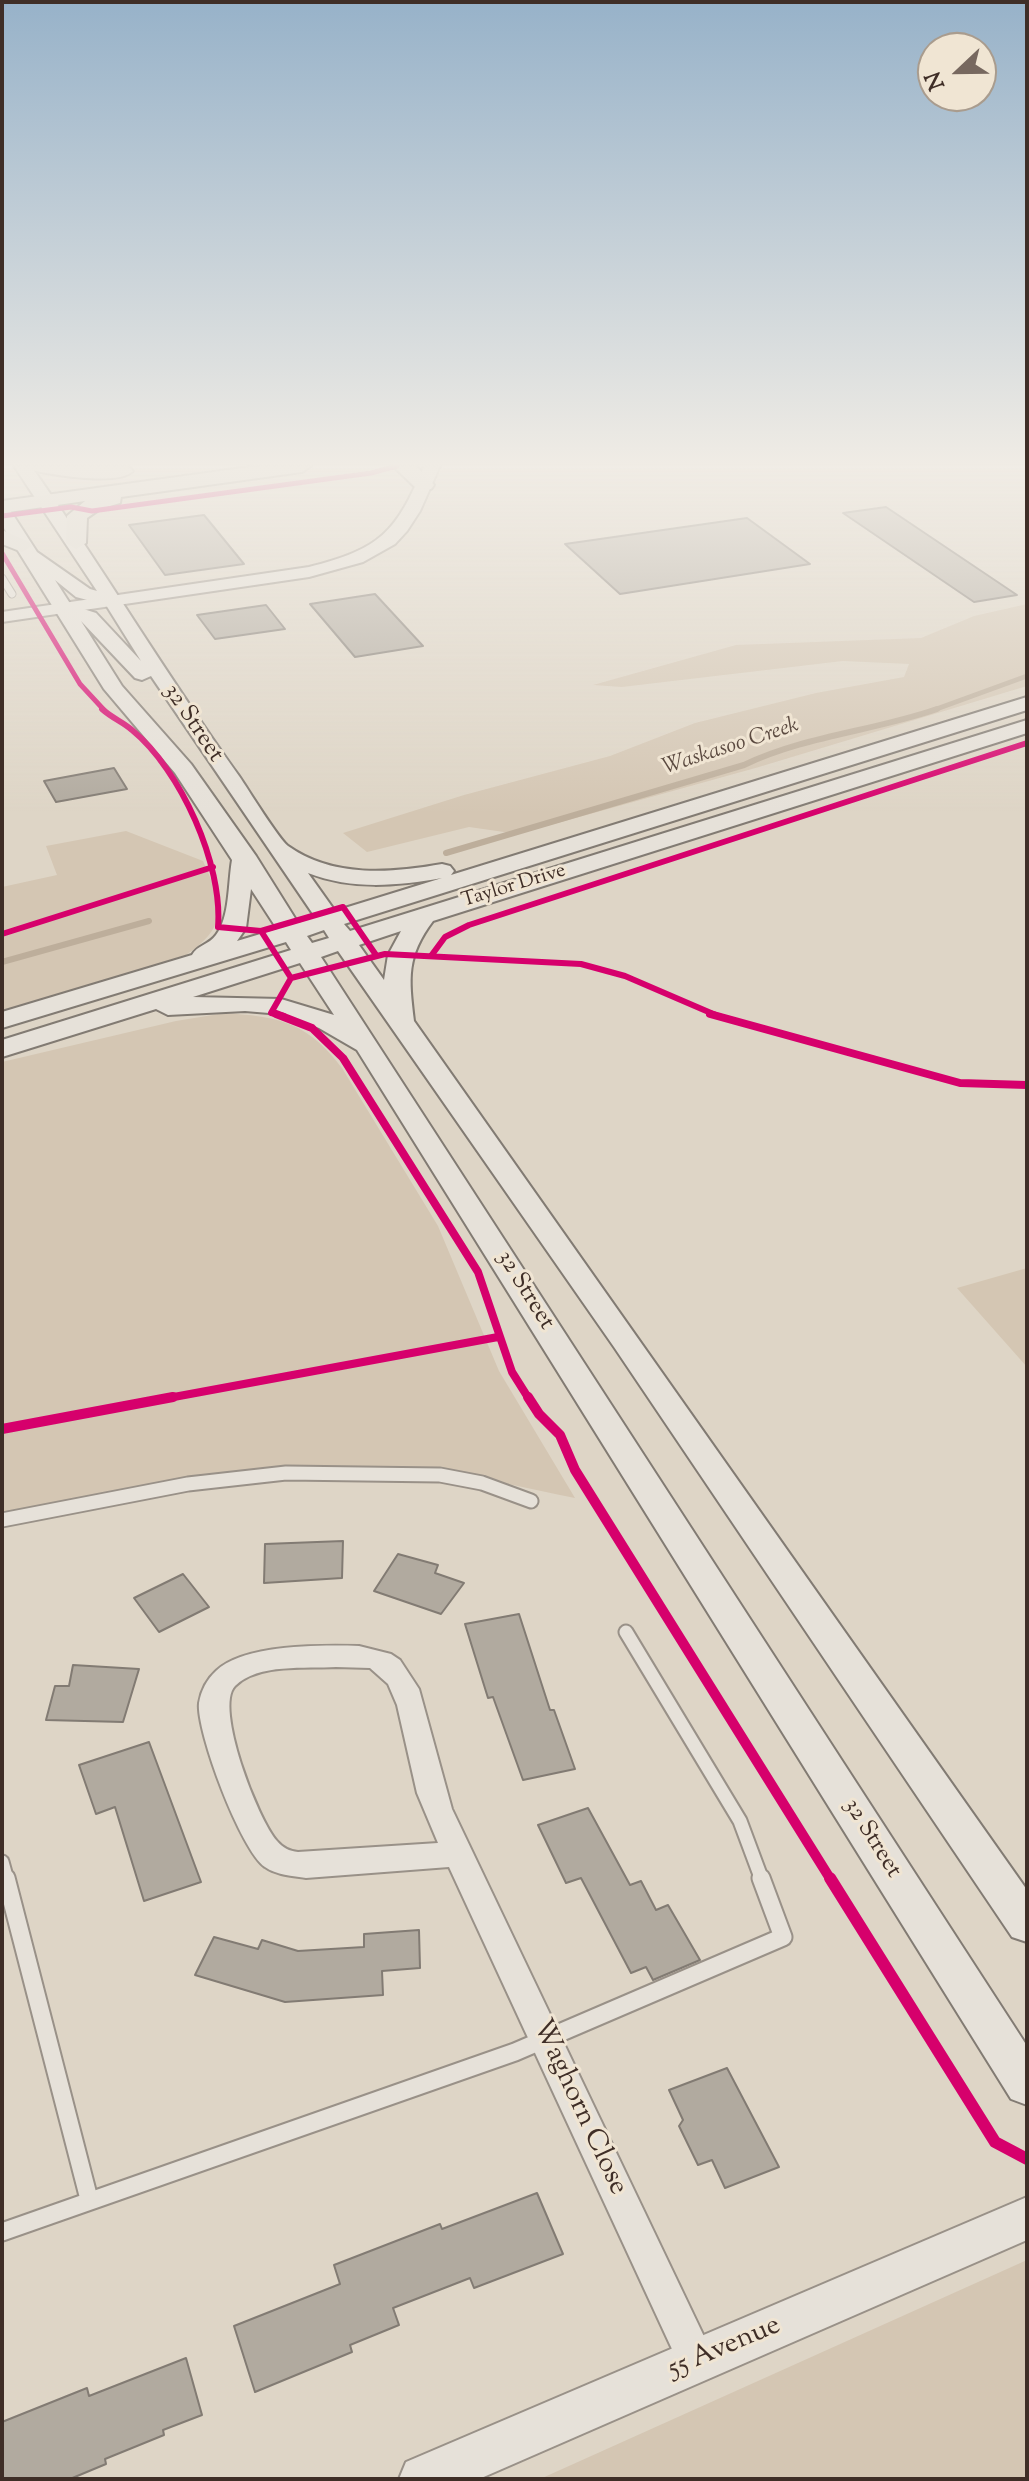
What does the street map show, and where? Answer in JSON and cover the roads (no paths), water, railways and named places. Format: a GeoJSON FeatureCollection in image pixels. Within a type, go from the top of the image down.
{"type":"FeatureCollection","features":[{"type":"Feature","properties":{"kind":"main road","name":"32 Street"},"geometry":{"type":"LineString","coordinates":[[45,582],[114,689],[183,769],[244,856],[370,1049],[1027,2085]]}},
{"type":"Feature","properties":{"kind":"main road"},"geometry":{"type":"LineString","coordinates":[[68,582],[83,593],[113,601]]}},
{"type":"Feature","properties":{"kind":"main road","name":"32 Street"},"geometry":{"type":"LineString","coordinates":[[101,582],[193,727],[401,1027],[625,1340],[1027,1924]]}},
{"type":"Feature","properties":{"kind":"main road"},"geometry":{"type":"LineString","coordinates":[[61,608],[89,617],[193,727]]}},
{"type":"Feature","properties":{"kind":"main road","name":"Taylor Drive"},"geometry":{"type":"LineString","coordinates":[[2,1049],[91,1021],[558,850],[1027,703]]}},
{"type":"Feature","properties":{"kind":"main road","name":"Taylor Drive"},"geometry":{"type":"LineString","coordinates":[[335,931],[426,914],[1027,726]]}},
{"type":"Feature","properties":{"kind":"main road"},"geometry":{"type":"LineString","coordinates":[[279,849],[326,874],[356,879],[423,875],[558,850]]}},
{"type":"Feature","properties":{"kind":"main road"},"geometry":{"type":"LineString","coordinates":[[166,971],[221,946],[230,938],[244,856]]}},
{"type":"Feature","properties":{"kind":"main road"},"geometry":{"type":"LineString","coordinates":[[401,1027],[396,963],[407,938],[426,914]]}},
{"type":"Feature","properties":{"kind":"main road","name":"Taylor Drive"},"geometry":{"type":"LineString","coordinates":[[2,1020],[166,971],[300,942]]}},
{"type":"Feature","properties":{"kind":"main road"},"geometry":{"type":"LineString","coordinates":[[91,1021],[178,1006],[258,1002],[311,1013],[370,1049]]}},
{"type":"Feature","properties":{"kind":"street"},"geometry":{"type":"LineString","coordinates":[[2,617],[243,582]]}},
{"type":"Feature","properties":{"kind":"street","name":"Waghorn Close"},"geometry":{"type":"LineString","coordinates":[[458,1854],[306,1865],[288,1864],[275,1858],[255,1836],[213,1718],[214,1695],[221,1683],[244,1667],[273,1659],[370,1658],[389,1665],[396,1672],[406,1692],[431,1793],[697,2362]]}},
{"type":"Feature","properties":{"kind":"street","name":"55 Avenue"},"geometry":{"type":"LineString","coordinates":[[423,2479],[1027,2218]]}},
{"type":"Feature","properties":{"kind":"lane"},"geometry":{"type":"LineString","coordinates":[[4,582],[12,594]]}},
{"type":"Feature","properties":{"kind":"lane"},"geometry":{"type":"LineString","coordinates":[[2,1520],[188,1484],[286,1473],[440,1475],[482,1483],[531,1501]]}},
{"type":"Feature","properties":{"kind":"lane"},"geometry":{"type":"LineString","coordinates":[[2,2232],[546,2040],[783,1937],[740,1821],[626,1632]]}},
{"type":"Feature","properties":{"kind":"lane"},"geometry":{"type":"LineString","coordinates":[[2,1862],[89,2199]]}},
{"type":"Feature","properties":{"kind":"waterway","name":"Waskasoo Creek"},"geometry":{"type":"LineString","coordinates":[[934,710],[1027,676]]}},
{"type":"Feature","properties":{"kind":"waterway","name":"Waskasoo Creek"},"geometry":{"type":"LineString","coordinates":[[446,853],[744,765],[791,747],[934,710]]}},
{"type":"Feature","properties":{"kind":"waterway","name":"Waskasoo Creek"},"geometry":{"type":"LineString","coordinates":[[2,962],[149,921]]}}]}
